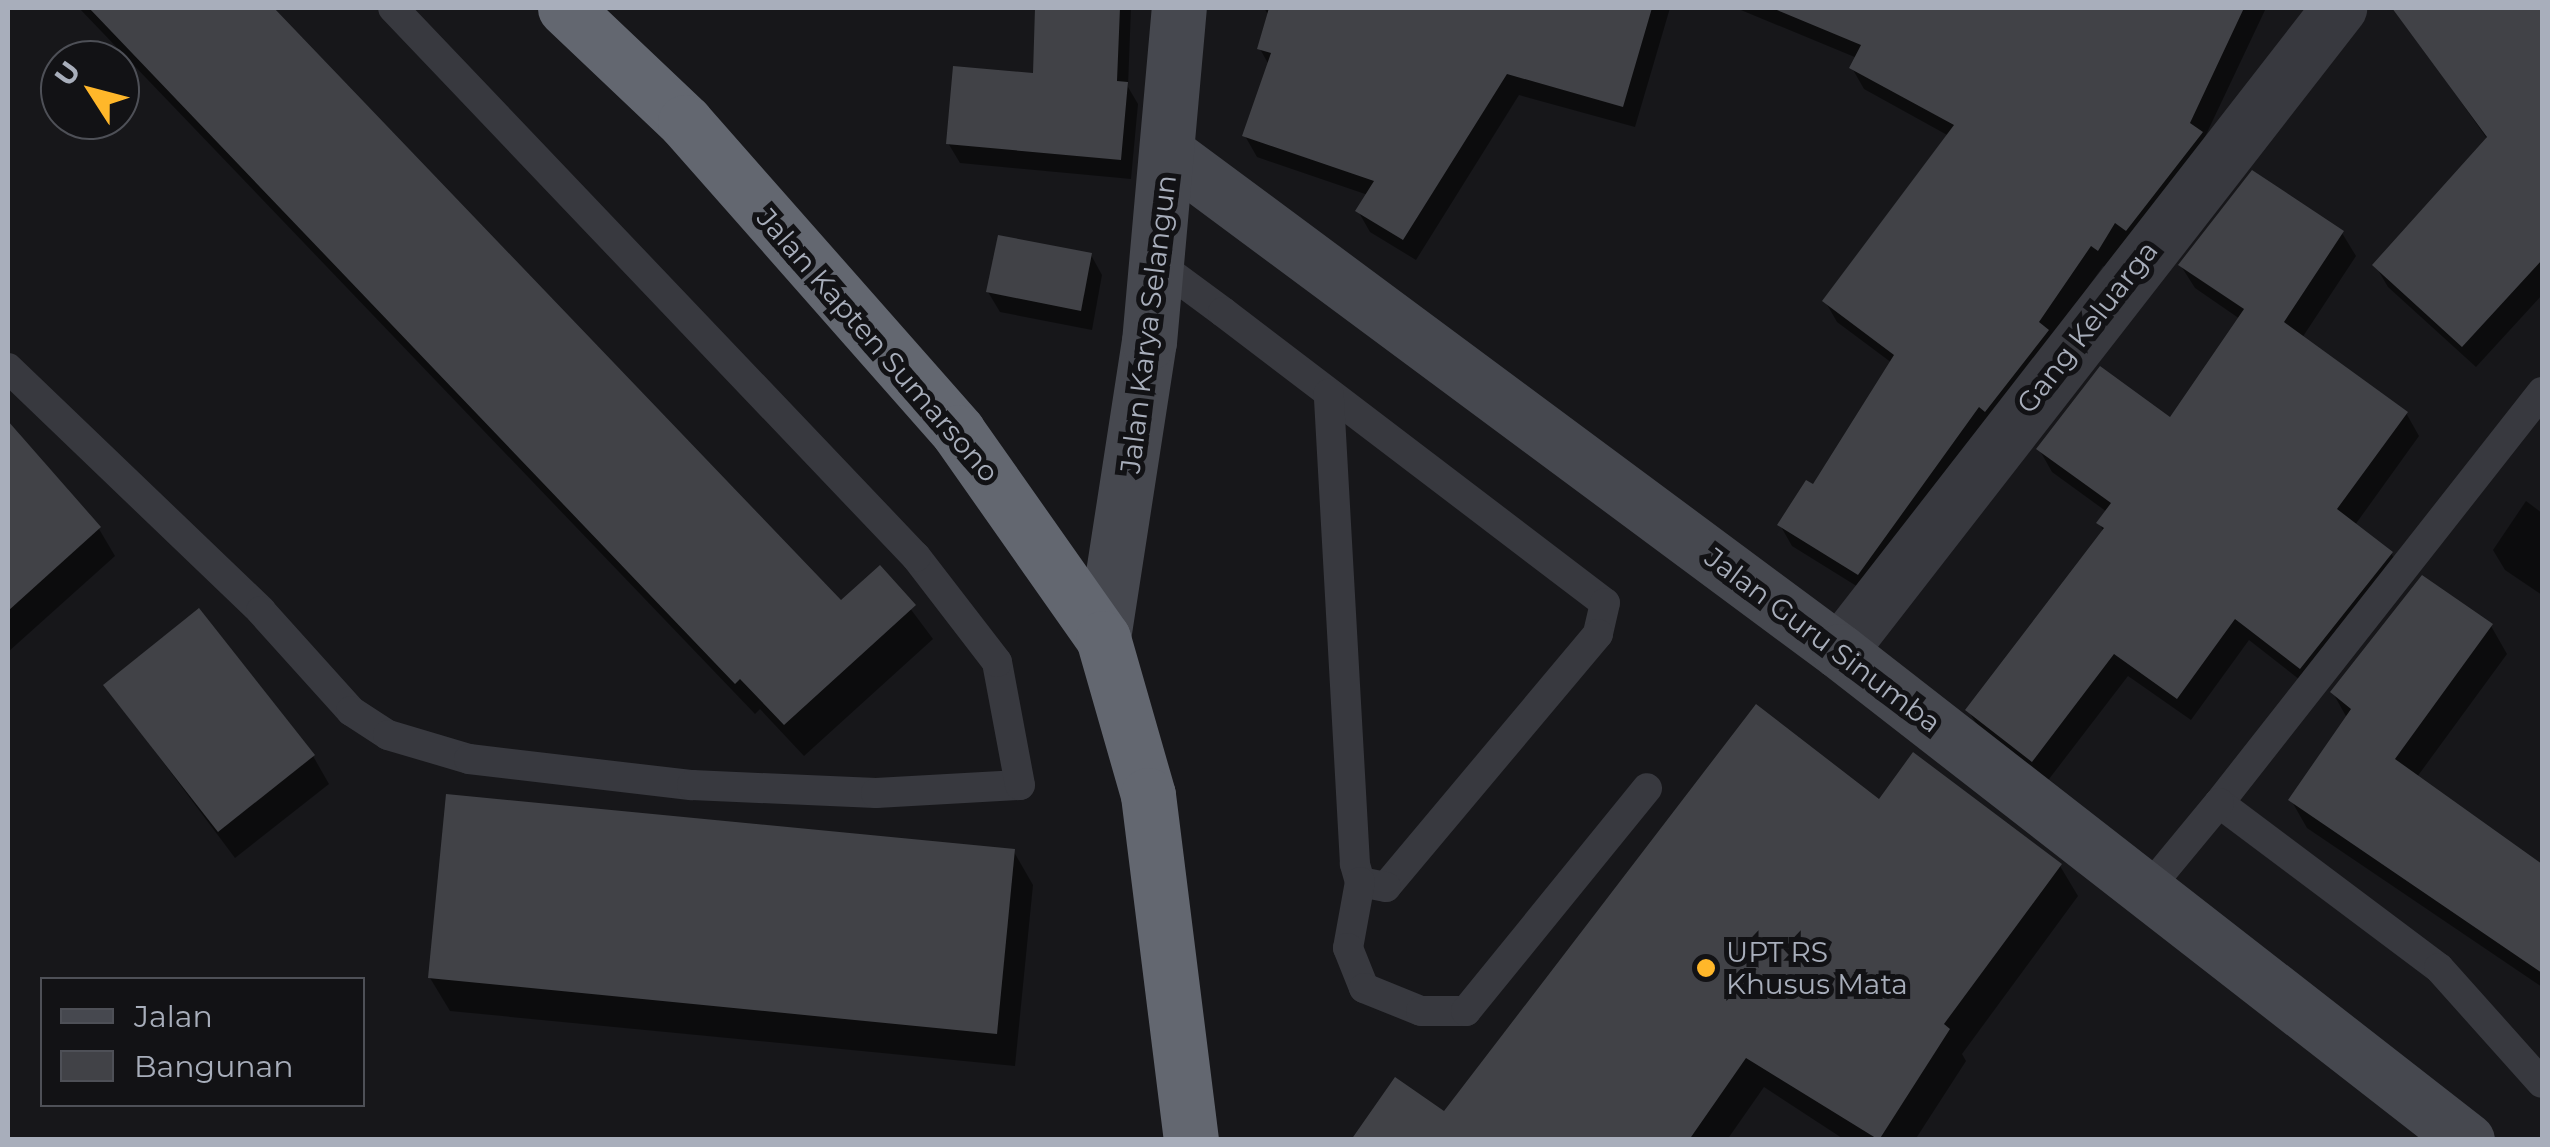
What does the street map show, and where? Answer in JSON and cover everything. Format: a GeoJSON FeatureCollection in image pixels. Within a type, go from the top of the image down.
{"type":"FeatureCollection","features":[{"type":"Feature","properties":{"kind":"highway","name":"Jalan Kapten Sumarsono"},"geometry":{"type":"LineString","coordinates":[[565,8],[684,122],[958,432],[1103,638],[1148,795],[1191,1140]]}},
{"type":"Feature","properties":{"kind":"street","name":"Jalan Karya Selangun"},"geometry":{"type":"LineString","coordinates":[[1103,638],[1158,264],[1179,8]]}},
{"type":"Feature","properties":{"kind":"street","name":"Gang Keluarga"},"geometry":{"type":"LineString","coordinates":[[1839,650],[2339,8]]}},
{"type":"Feature","properties":{"kind":"street","name":"Jalan Guru Sinumba"},"geometry":{"type":"LineString","coordinates":[[1169,154],[1839,650],[2466,1140]]}},
{"type":"Feature","properties":{"kind":"lane"},"geometry":{"type":"LineString","coordinates":[[8,368],[260,611],[351,711],[388,735],[470,759],[692,785],[876,794],[1020,784],[997,662],[916,557],[393,8]]}},
{"type":"Feature","properties":{"kind":"lane"},"geometry":{"type":"LineString","coordinates":[[1158,264],[1605,603],[1607,616],[1386,887],[1360,882]]}},
{"type":"Feature","properties":{"kind":"lane"},"geometry":{"type":"LineString","coordinates":[[2147,890],[2542,392]]}},
{"type":"Feature","properties":{"kind":"lane"},"geometry":{"type":"LineString","coordinates":[[1330,394],[1360,882],[1348,948],[1364,988],[1421,1011],[1466,1011],[1647,788]]}},
{"type":"Feature","properties":{"kind":"lane"},"geometry":{"type":"LineString","coordinates":[[2219,803],[2439,968],[2542,1083]]}},
{"type":"Feature","properties":{"kind":"building"},"geometry":{"type":"Polygon","coordinates":[[[89,8],[274,8],[841,600],[880,565],[916,605],[784,725],[740,679],[735,684],[140,61],[140,40],[120,40],[89,8]]]}},
{"type":"Feature","properties":{"kind":"building"},"geometry":{"type":"Polygon","coordinates":[[[1035,8],[1120,8],[1117,81],[1128,82],[1121,160],[946,144],[953,66],[1033,73],[1035,8]]]}},
{"type":"Feature","properties":{"kind":"building"},"geometry":{"type":"Polygon","coordinates":[[[1269,8],[1652,8],[1623,107],[1507,74],[1403,240],[1355,211],[1374,181],[1242,136],[1271,53],[1257,49],[1269,8]]]}},
{"type":"Feature","properties":{"kind":"building"},"geometry":{"type":"Polygon","coordinates":[[[1772,8],[2244,8],[2190,123],[2203,132],[2126,231],[2115,223],[2098,251],[2091,246],[2039,322],[2049,330],[1985,412],[1979,407],[1858,575],[1777,525],[1806,480],[1813,484],[1894,355],[1822,301],[1954,125],[1849,68],[1861,45],[1772,8]]]}},
{"type":"Feature","properties":{"kind":"building"},"geometry":{"type":"Polygon","coordinates":[[[2392,8],[2542,8],[2542,260],[2462,347],[2372,265],[2487,137],[2392,8]]]}},
{"type":"Feature","properties":{"kind":"building"},"geometry":{"type":"Polygon","coordinates":[[[2252,170],[2344,231],[2284,322],[2408,412],[2337,509],[2393,552],[2300,669],[2235,619],[2177,699],[2114,654],[2032,762],[1965,710],[2104,528],[2096,523],[2111,503],[2036,449],[2100,366],[2170,417],[2244,309],[2178,265],[2252,170]]]}},
{"type":"Feature","properties":{"kind":"building"},"geometry":{"type":"Polygon","coordinates":[[[998,235],[1092,253],[1081,311],[986,292],[998,235]]]}},
{"type":"Feature","properties":{"kind":"building"},"geometry":{"type":"Polygon","coordinates":[[[8,421],[101,527],[8,611],[8,421]]]}},
{"type":"Feature","properties":{"kind":"building"},"geometry":{"type":"Polygon","coordinates":[[[2422,575],[2493,624],[2395,759],[2542,864],[2542,973],[2288,800],[2351,709],[2330,692],[2422,575]]]}},
{"type":"Feature","properties":{"kind":"building"},"geometry":{"type":"Polygon","coordinates":[[[199,608],[315,755],[218,832],[103,685],[199,608]]]}},
{"type":"Feature","properties":{"kind":"building","name":"UPT RS Khusus Mata"},"geometry":{"type":"Polygon","coordinates":[[[1756,704],[1879,799],[1913,752],[2062,864],[1944,1024],[1950,1029],[1879,1140],[1746,1058],[1689,1140],[1351,1140],[1395,1077],[1444,1111],[1756,704]]]}},
{"type":"Feature","properties":{"kind":"building"},"geometry":{"type":"Polygon","coordinates":[[[446,794],[1015,849],[997,1034],[428,978],[446,794]]]}},
{"type":"Feature","properties":{"kind":"place","name":"UPT RS Khusus Mata"},"geometry":{"type":"Point","coordinates":[1706,968]}}]}
